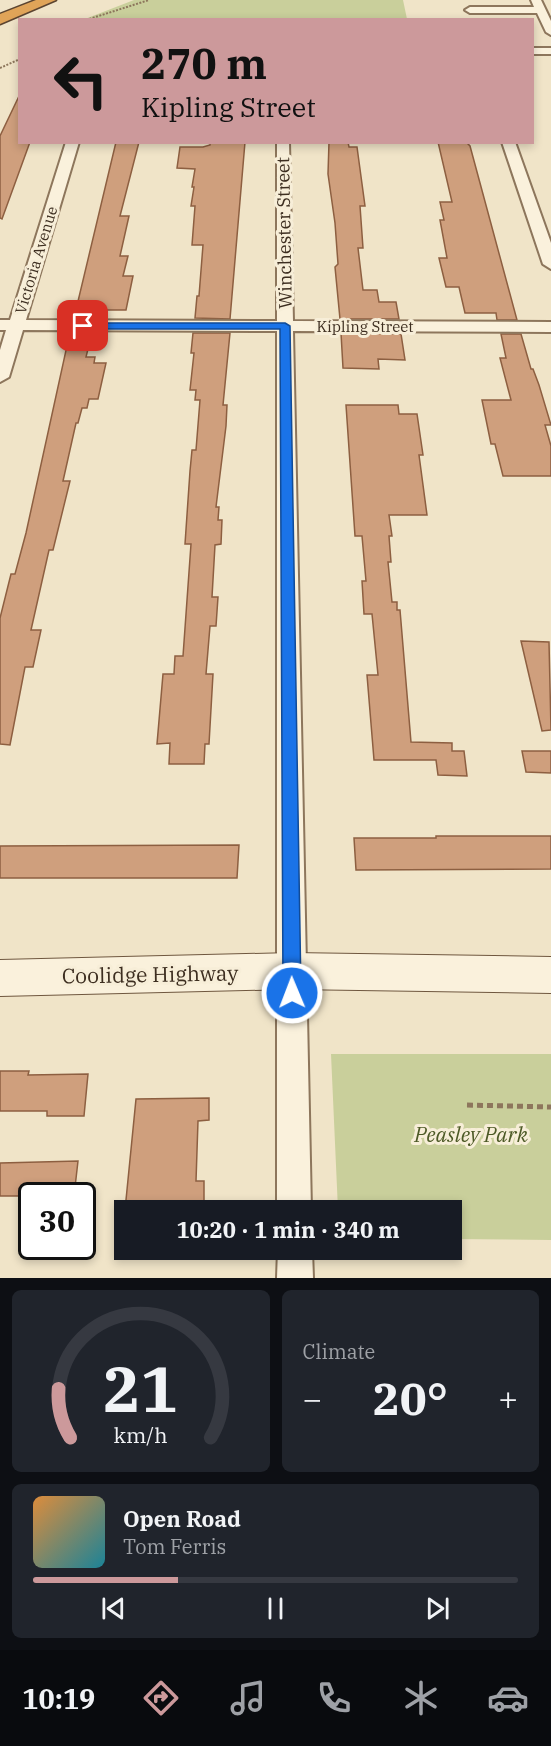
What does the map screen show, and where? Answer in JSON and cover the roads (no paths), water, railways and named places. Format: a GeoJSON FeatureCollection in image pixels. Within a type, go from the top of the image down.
{"type":"FeatureCollection","features":[{"type":"Feature","properties":{"kind":"highway"},"geometry":{"type":"LineString","coordinates":[[0,19],[49,0]]}},
{"type":"Feature","properties":{"kind":"main road","name":"Coolidge Highway"},"geometry":{"type":"LineString","coordinates":[[0,978],[292,970],[551,975]]}},
{"type":"Feature","properties":{"kind":"street"},"geometry":{"type":"LineString","coordinates":[[536,0],[550,29]]}},
{"type":"Feature","properties":{"kind":"street"},"geometry":{"type":"LineString","coordinates":[[470,10],[541,10]]}},
{"type":"Feature","properties":{"kind":"street"},"geometry":{"type":"LineString","coordinates":[[534,51],[551,51]]}},
{"type":"Feature","properties":{"kind":"street","name":"Victoria Avenue"},"geometry":{"type":"LineString","coordinates":[[0,377],[8,326],[72,144]]}},
{"type":"Feature","properties":{"kind":"street","name":"Winchester Street"},"geometry":{"type":"LineString","coordinates":[[283,144],[294,1200]]}},
{"type":"Feature","properties":{"kind":"street"},"geometry":{"type":"LineString","coordinates":[[509,144],[551,264]]}},
{"type":"Feature","properties":{"kind":"street","name":"Kipling Street"},"geometry":{"type":"LineString","coordinates":[[8,326],[551,327]]}},
{"type":"Feature","properties":{"kind":"street"},"geometry":{"type":"LineString","coordinates":[[295,1260],[295,1278]]}},
{"type":"Feature","properties":{"kind":"park label","name":"Peasley Park"},"geometry":{"type":"Point","coordinates":[471,1134]}}]}
